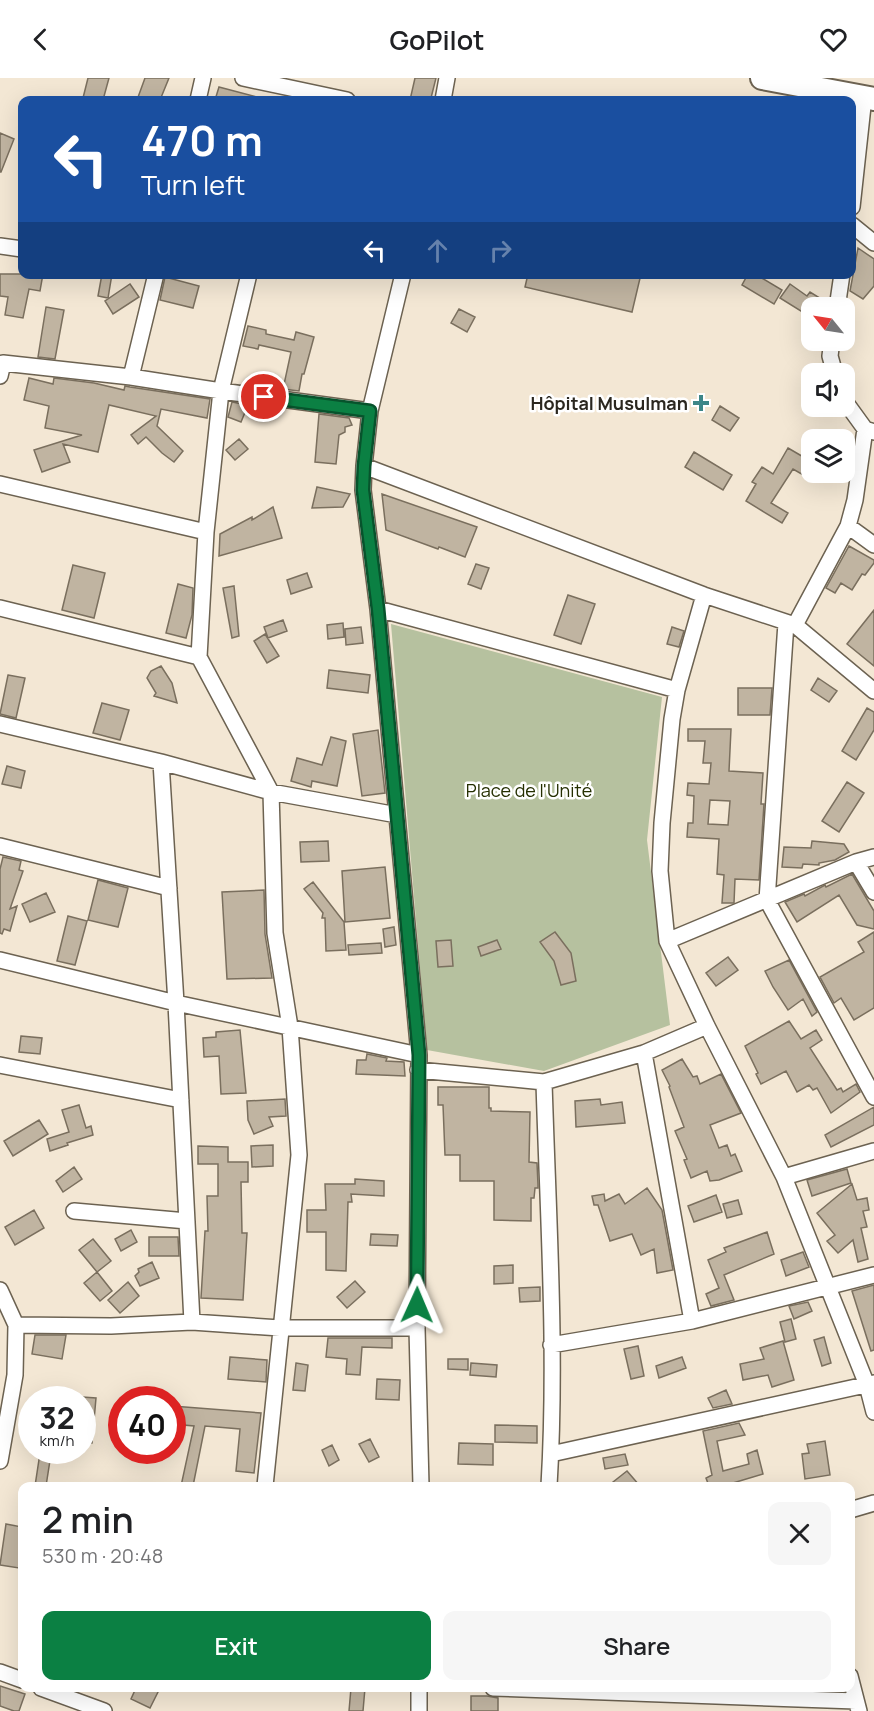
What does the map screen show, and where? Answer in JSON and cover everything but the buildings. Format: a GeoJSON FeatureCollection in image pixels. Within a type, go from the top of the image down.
{"type":"FeatureCollection","features":[{"type":"Feature","properties":{"kind":"highway"},"geometry":{"type":"LineString","coordinates":[[762,78],[869,98]]}},
{"type":"Feature","properties":{"kind":"street"},"geometry":{"type":"LineString","coordinates":[[199,96],[203,78]]}},
{"type":"Feature","properties":{"kind":"street"},"geometry":{"type":"LineString","coordinates":[[243,78],[292,95]]}},
{"type":"Feature","properties":{"kind":"street"},"geometry":{"type":"LineString","coordinates":[[444,96],[447,78]]}},
{"type":"Feature","properties":{"kind":"street"},"geometry":{"type":"LineString","coordinates":[[856,181],[869,98]]}},
{"type":"Feature","properties":{"kind":"street"},"geometry":{"type":"LineString","coordinates":[[856,228],[874,243]]}},
{"type":"Feature","properties":{"kind":"street"},"geometry":{"type":"LineString","coordinates":[[0,246],[18,248]]}},
{"type":"Feature","properties":{"kind":"street"},"geometry":{"type":"LineString","coordinates":[[131,377],[155,279]]}},
{"type":"Feature","properties":{"kind":"street"},"geometry":{"type":"LineString","coordinates":[[248,279],[221,391],[207,532],[200,657],[271,792],[275,933],[290,1027],[299,1155],[265,1482]]}},
{"type":"Feature","properties":{"kind":"street"},"geometry":{"type":"LineString","coordinates":[[402,279],[370,411],[363,490],[378,609],[419,1063],[417,1328],[421,1482]]}},
{"type":"Feature","properties":{"kind":"street"},"geometry":{"type":"LineString","coordinates":[[839,297],[841,279]]}},
{"type":"Feature","properties":{"kind":"street"},"geometry":{"type":"LineString","coordinates":[[0,376],[3,363],[131,377],[370,411]]}},
{"type":"Feature","properties":{"kind":"street"},"geometry":{"type":"LineString","coordinates":[[855,414],[869,431],[848,526],[791,624],[767,900],[874,1097]]}},
{"type":"Feature","properties":{"kind":"street"},"geometry":{"type":"LineString","coordinates":[[364,466],[704,595],[791,624],[874,691]]}},
{"type":"Feature","properties":{"kind":"street"},"geometry":{"type":"LineString","coordinates":[[0,484],[207,532]]}},
{"type":"Feature","properties":{"kind":"street"},"geometry":{"type":"LineString","coordinates":[[848,526],[874,545]]}},
{"type":"Feature","properties":{"kind":"street"},"geometry":{"type":"LineString","coordinates":[[704,595],[677,690],[663,812],[660,871],[667,941],[707,1026],[784,1177],[871,1384],[874,1412]]}},
{"type":"Feature","properties":{"kind":"street"},"geometry":{"type":"LineString","coordinates":[[0,609],[200,657]]}},
{"type":"Feature","properties":{"kind":"street"},"geometry":{"type":"LineString","coordinates":[[378,609],[677,690]]}},
{"type":"Feature","properties":{"kind":"street"},"geometry":{"type":"LineString","coordinates":[[0,724],[161,762],[271,792],[397,815]]}},
{"type":"Feature","properties":{"kind":"street"},"geometry":{"type":"LineString","coordinates":[[161,762],[192,1322]]}},
{"type":"Feature","properties":{"kind":"street"},"geometry":{"type":"LineString","coordinates":[[0,846],[169,888]]}},
{"type":"Feature","properties":{"kind":"street"},"geometry":{"type":"LineString","coordinates":[[667,941],[874,856]]}},
{"type":"Feature","properties":{"kind":"street"},"geometry":{"type":"LineString","coordinates":[[856,862],[874,892]]}},
{"type":"Feature","properties":{"kind":"street"},"geometry":{"type":"LineString","coordinates":[[0,960],[176,1003],[290,1027],[419,1063],[544,1082],[644,1053],[707,1026]]}},
{"type":"Feature","properties":{"kind":"street"},"geometry":{"type":"LineString","coordinates":[[644,1053],[692,1321]]}},
{"type":"Feature","properties":{"kind":"street"},"geometry":{"type":"LineString","coordinates":[[0,1065],[181,1100]]}},
{"type":"Feature","properties":{"kind":"street"},"geometry":{"type":"LineString","coordinates":[[544,1082],[551,1345],[549,1482]]}},
{"type":"Feature","properties":{"kind":"street"},"geometry":{"type":"LineString","coordinates":[[784,1177],[874,1151]]}},
{"type":"Feature","properties":{"kind":"street"},"geometry":{"type":"LineString","coordinates":[[74,1211],[187,1221]]}},
{"type":"Feature","properties":{"kind":"street"},"geometry":{"type":"LineString","coordinates":[[551,1345],[692,1321],[874,1275]]}},
{"type":"Feature","properties":{"kind":"street"},"geometry":{"type":"LineString","coordinates":[[0,1290],[16,1324],[15,1374],[0,1461]]}},
{"type":"Feature","properties":{"kind":"street"},"geometry":{"type":"LineString","coordinates":[[16,1324],[111,1326],[192,1322],[280,1328],[417,1328]]}},
{"type":"Feature","properties":{"kind":"street"},"geometry":{"type":"LineString","coordinates":[[551,1454],[871,1384]]}},
{"type":"Feature","properties":{"kind":"street"},"geometry":{"type":"LineString","coordinates":[[855,1509],[874,1503]]}},
{"type":"Feature","properties":{"kind":"street"},"geometry":{"type":"LineString","coordinates":[[0,1672],[18,1679]]}},
{"type":"Feature","properties":{"kind":"street"},"geometry":{"type":"LineString","coordinates":[[52,1692],[104,1711]]}},
{"type":"Feature","properties":{"kind":"street"},"geometry":{"type":"LineString","coordinates":[[419,1692],[419,1711]]}},
{"type":"Feature","properties":{"kind":"street"},"geometry":{"type":"LineString","coordinates":[[657,1711],[658,1692]]}},
{"type":"Feature","properties":{"kind":"street"},"geometry":{"type":"LineString","coordinates":[[671,1692],[857,1706]]}},
{"type":"Feature","properties":{"kind":"green space","name":"Place de l'Unité"},"geometry":{"type":"Polygon","coordinates":[[[391,624],[662,697],[647,840],[670,1025],[544,1071],[427,1050],[391,624]]]}},
{"type":"Feature","properties":{"kind":"place","name":"Hôpital Musulman"},"geometry":{"type":"Point","coordinates":[701,403]}},
{"type":"Feature","properties":{"kind":"route"},"geometry":{"type":"LineString","coordinates":[[264,397],[370,411],[363,490],[378,609],[419,1055],[417,1305]]}}]}
